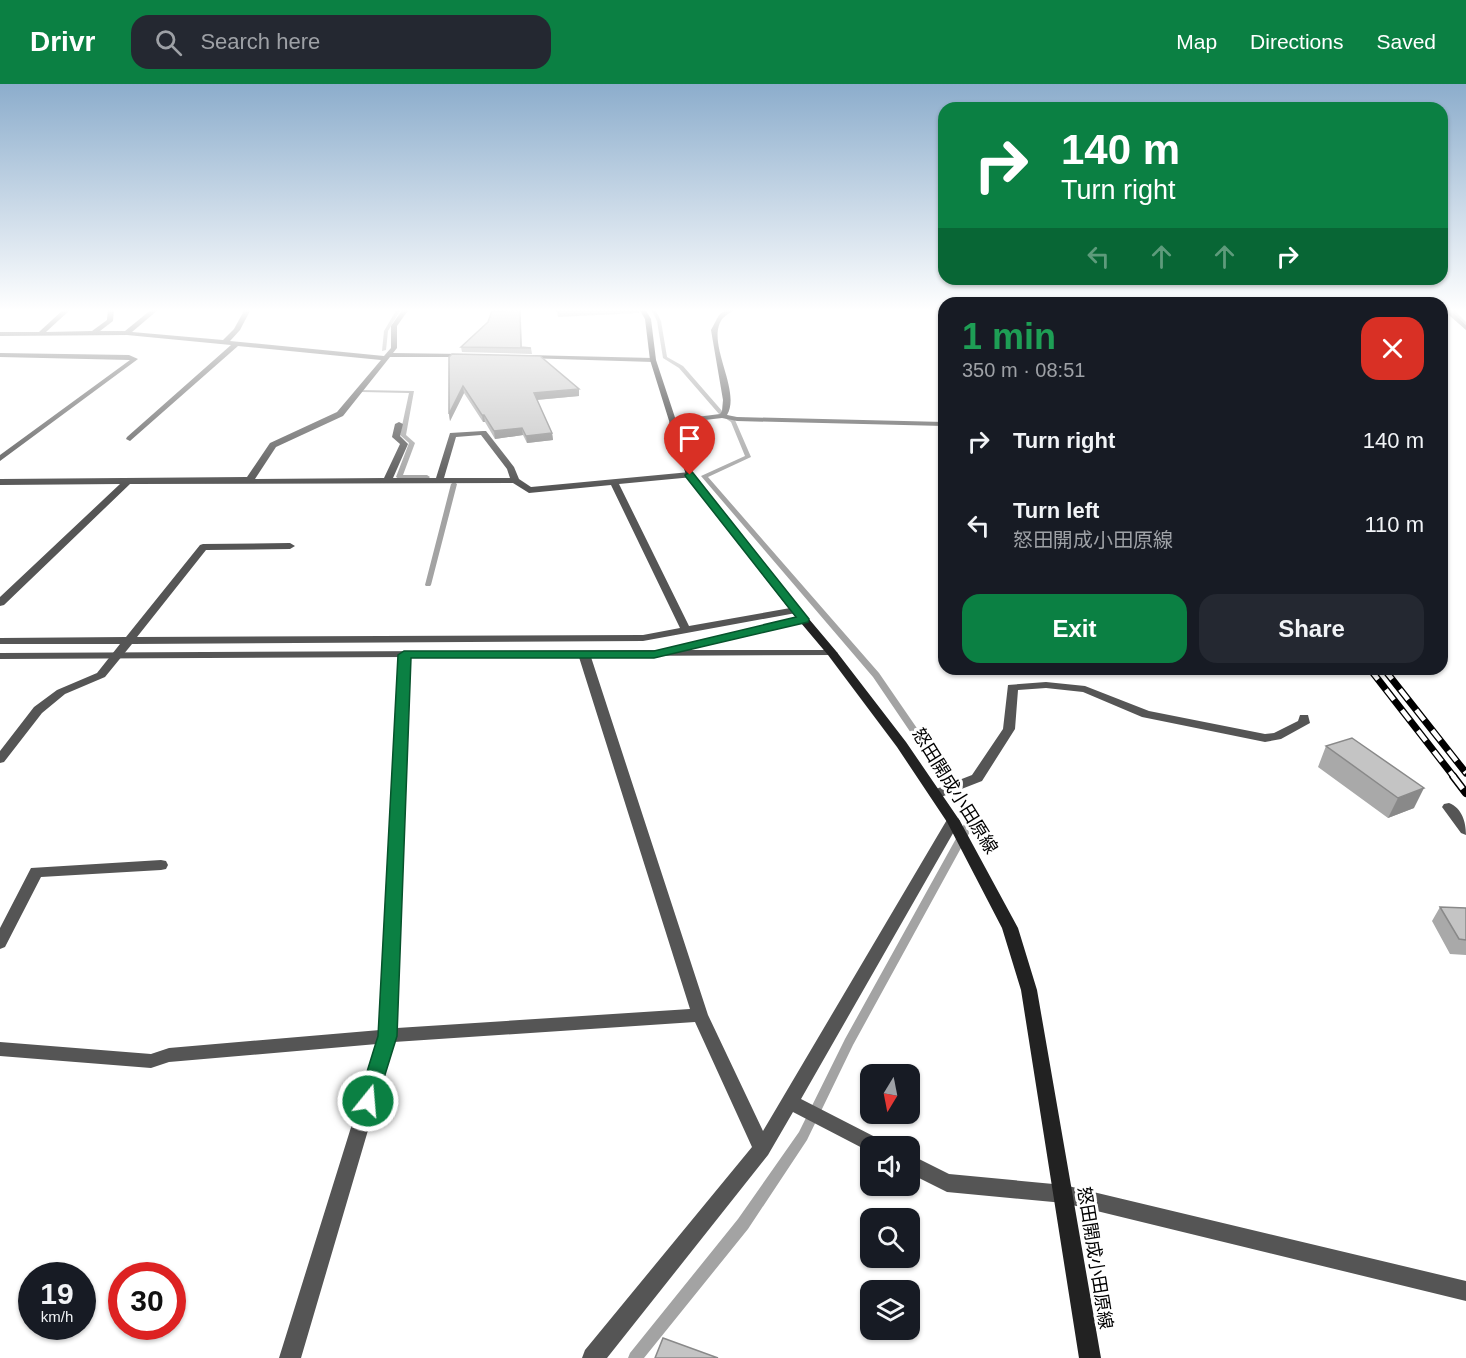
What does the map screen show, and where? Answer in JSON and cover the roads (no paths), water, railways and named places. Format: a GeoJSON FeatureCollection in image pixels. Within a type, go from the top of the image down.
{"type":"FeatureCollection","features":[{"type":"Feature","properties":{"kind":"main road","name":"怒田開成小田原線"},"geometry":{"type":"LineString","coordinates":[[656,368],[690,475],[832,652],[936,794],[972,855],[1010,928],[1029,990],[1090,1358]]}},
{"type":"Feature","properties":{"kind":"street"},"geometry":{"type":"LineString","coordinates":[[0,459],[122,368]]}},
{"type":"Feature","properties":{"kind":"street"},"geometry":{"type":"LineString","coordinates":[[130,439],[209,368]]}},
{"type":"Feature","properties":{"kind":"street"},"geometry":{"type":"LineString","coordinates":[[250,480],[273,445],[340,414],[377,368]]}},
{"type":"Feature","properties":{"kind":"street"},"geometry":{"type":"LineString","coordinates":[[721,368],[727,400],[726,412],[722,416]]}},
{"type":"Feature","properties":{"kind":"street"},"geometry":{"type":"LineString","coordinates":[[673,422],[722,416],[737,419],[938,424]]}},
{"type":"Feature","properties":{"kind":"street"},"geometry":{"type":"LineString","coordinates":[[388,480],[404,444],[396,437],[399,424]]}},
{"type":"Feature","properties":{"kind":"street"},"geometry":{"type":"LineString","coordinates":[[439,481],[453,435],[483,433],[511,470],[514,480]]}},
{"type":"Feature","properties":{"kind":"street"},"geometry":{"type":"LineString","coordinates":[[0,482],[514,480],[529,490],[690,475]]}},
{"type":"Feature","properties":{"kind":"street"},"geometry":{"type":"LineString","coordinates":[[0,603],[128,481]]}},
{"type":"Feature","properties":{"kind":"street"},"geometry":{"type":"LineString","coordinates":[[614,483],[686,630]]}},
{"type":"Feature","properties":{"kind":"street"},"geometry":{"type":"LineString","coordinates":[[0,759],[38,710],[61,693],[101,675],[203,547],[290,546]]}},
{"type":"Feature","properties":{"kind":"street"},"geometry":{"type":"LineString","coordinates":[[0,641],[643,638],[800,614]]}},
{"type":"Feature","properties":{"kind":"street"},"geometry":{"type":"LineString","coordinates":[[654,654],[800,614]]}},
{"type":"Feature","properties":{"kind":"street"},"geometry":{"type":"LineString","coordinates":[[0,656],[832,652]]}},
{"type":"Feature","properties":{"kind":"street"},"geometry":{"type":"LineString","coordinates":[[584,654],[700,1015],[762,1149]]}},
{"type":"Feature","properties":{"kind":"street"},"geometry":{"type":"LineString","coordinates":[[290,1358],[388,1036],[404,655]]}},
{"type":"Feature","properties":{"kind":"street"},"geometry":{"type":"LineString","coordinates":[[936,794],[977,778],[1009,729],[1012,687],[1046,685],[1085,689],[1146,714],[1265,738],[1277,736],[1304,723],[1304,718]]}},
{"type":"Feature","properties":{"kind":"street"},"geometry":{"type":"LineString","coordinates":[[1449,807],[1466,830]]}},
{"type":"Feature","properties":{"kind":"street"},"geometry":{"type":"LineString","coordinates":[[593,1358],[762,1149],[953,821]]}},
{"type":"Feature","properties":{"kind":"street"},"geometry":{"type":"LineString","coordinates":[[0,943],[36,872],[161,865]]}},
{"type":"Feature","properties":{"kind":"street"},"geometry":{"type":"LineString","coordinates":[[0,1049],[151,1061],[169,1055],[388,1036],[700,1015]]}},
{"type":"Feature","properties":{"kind":"street"},"geometry":{"type":"LineString","coordinates":[[790,1102],[860,1138]]}},
{"type":"Feature","properties":{"kind":"street"},"geometry":{"type":"LineString","coordinates":[[920,1169],[947,1183],[1064,1194],[1466,1291]]}},
{"type":"Feature","properties":{"kind":"waterway"},"geometry":{"type":"LineString","coordinates":[[635,1358],[743,1224],[803,1136],[849,1042],[973,817],[876,675],[704,476],[748,457],[733,421],[721,413],[682,368]]}},
{"type":"Feature","properties":{"kind":"waterway"},"geometry":{"type":"LineString","coordinates":[[362,391],[412,392],[403,435],[412,443],[399,477],[427,477]]}},
{"type":"Feature","properties":{"kind":"waterway"},"geometry":{"type":"LineString","coordinates":[[428,585],[454,484]]}},
{"type":"Feature","properties":{"kind":"railway"},"geometry":{"type":"LineString","coordinates":[[1375,675],[1454,777]]}},
{"type":"Feature","properties":{"kind":"railway"},"geometry":{"type":"LineString","coordinates":[[1389,675],[1466,773]]}},
{"type":"Feature","properties":{"kind":"railway"},"geometry":{"type":"LineString","coordinates":[[1453,776],[1466,793]]}}]}
